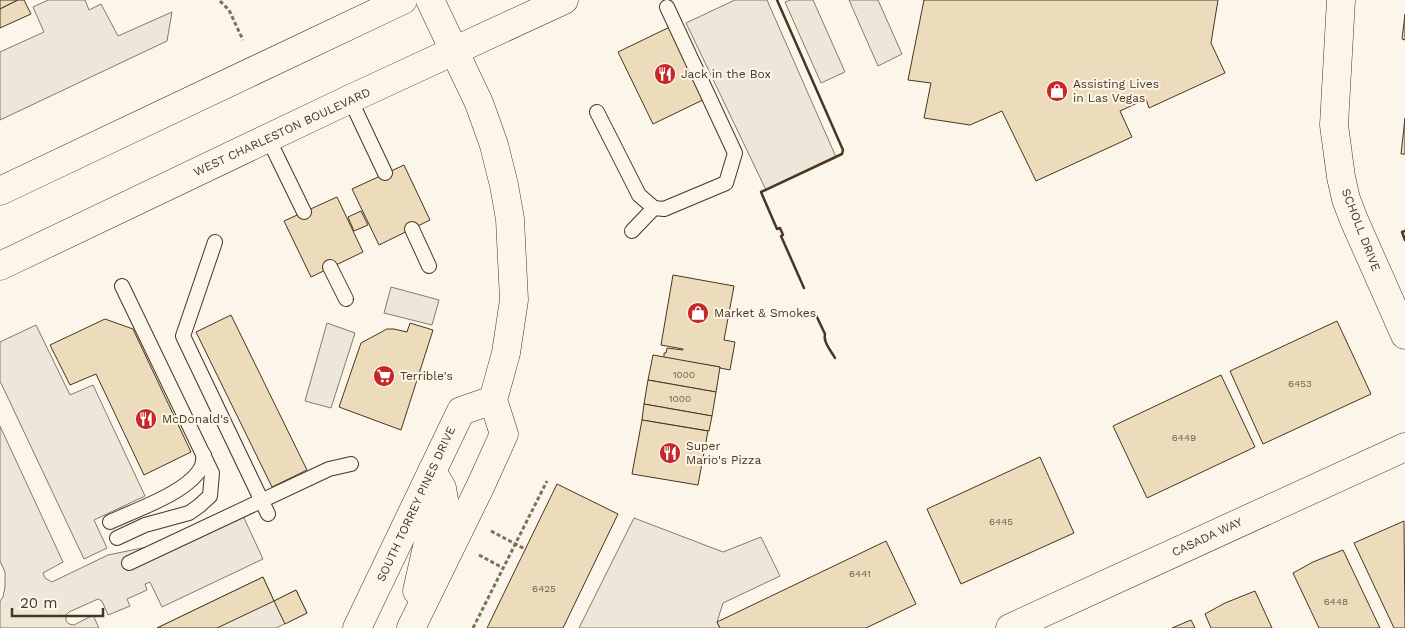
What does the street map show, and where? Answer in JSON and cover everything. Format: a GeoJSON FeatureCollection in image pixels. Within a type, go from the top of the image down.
{"type":"FeatureCollection","features":[{"type":"Feature","properties":{"kind":"main road"},"geometry":{"type":"LineString","coordinates":[[0,191],[403,0]]}},
{"type":"Feature","properties":{"kind":"main road"},"geometry":{"type":"LineString","coordinates":[[410,628],[481,486],[504,434],[493,400],[506,353],[514,300],[510,219],[494,145],[479,103],[430,0]]}},
{"type":"Feature","properties":{"kind":"main road","name":"WEST CHARLESTON BOULEVARD"},"geometry":{"type":"LineString","coordinates":[[0,266],[350,99],[564,0]]}},
{"type":"Feature","properties":{"kind":"main road","name":"SCHOLL DRIVE"},"geometry":{"type":"LineString","coordinates":[[1341,0],[1334,125],[1346,199],[1405,335]]}},
{"type":"Feature","properties":{"kind":"main road","name":"SOUTH TORREY PINES DRIVE"},"geometry":{"type":"LineString","coordinates":[[357,628],[461,411],[493,400]]}},
{"type":"Feature","properties":{"kind":"main road","name":"CASADA WAY"},"geometry":{"type":"LineString","coordinates":[[1010,628],[1405,447]]}},
{"type":"Feature","properties":{"kind":"main road"},"geometry":{"type":"LineString","coordinates":[[410,628],[430,538],[445,506],[442,488],[432,471]]}},
{"type":"Feature","properties":{"kind":"lane"},"geometry":{"type":"LineString","coordinates":[[597,112],[639,195],[654,208],[664,209],[726,183],[735,153],[667,6]]}},
{"type":"Feature","properties":{"kind":"lane"},"geometry":{"type":"LineString","coordinates":[[350,99],[385,173]]}},
{"type":"Feature","properties":{"kind":"lane"},"geometry":{"type":"LineString","coordinates":[[268,138],[304,212]]}},
{"type":"Feature","properties":{"kind":"lane"},"geometry":{"type":"LineString","coordinates":[[632,231],[654,208]]}},
{"type":"Feature","properties":{"kind":"lane"},"geometry":{"type":"LineString","coordinates":[[412,229],[429,266]]}},
{"type":"Feature","properties":{"kind":"lane"},"geometry":{"type":"LineString","coordinates":[[215,242],[183,336],[268,514]]}},
{"type":"Feature","properties":{"kind":"lane"},"geometry":{"type":"LineString","coordinates":[[330,268],[346,299]]}},
{"type":"Feature","properties":{"kind":"lane"},"geometry":{"type":"LineString","coordinates":[[117,538],[145,525],[189,514],[210,496],[212,483],[212,473],[204,455],[122,286]]}},
{"type":"Feature","properties":{"kind":"lane"},"geometry":{"type":"LineString","coordinates":[[110,522],[184,486],[197,474],[202,465],[204,455]]}},
{"type":"Feature","properties":{"kind":"lane"},"geometry":{"type":"LineString","coordinates":[[129,563],[329,469],[351,464]]}},
{"type":"Feature","properties":{"kind":"path"},"geometry":{"type":"LineString","coordinates":[[220,1],[229,10],[243,40]]}},
{"type":"Feature","properties":{"kind":"path"},"geometry":{"type":"LineString","coordinates":[[473,628],[547,481]]}},
{"type":"Feature","properties":{"kind":"path"},"geometry":{"type":"LineString","coordinates":[[486,528],[526,549]]}},
{"type":"Feature","properties":{"kind":"path"},"geometry":{"type":"LineString","coordinates":[[474,553],[503,568]]}},
{"type":"Feature","properties":{"kind":"shaded area"},"geometry":{"type":"Polygon","coordinates":[[[48,0],[85,0],[89,10],[101,4],[118,36],[172,12],[167,41],[0,120],[0,52],[44,32],[33,7],[48,0]]]}},
{"type":"Feature","properties":{"kind":"shaded area"},"geometry":{"type":"Polygon","coordinates":[[[735,0],[767,0],[836,157],[766,190],[686,23],[735,0]]]}},
{"type":"Feature","properties":{"kind":"shaded area"},"geometry":{"type":"Polygon","coordinates":[[[791,0],[813,0],[845,72],[821,83],[785,2],[791,0]]]}},
{"type":"Feature","properties":{"kind":"shaded area"},"geometry":{"type":"Polygon","coordinates":[[[849,0],[878,0],[902,54],[878,66],[849,0]]]}},
{"type":"Feature","properties":{"kind":"shaded area"},"geometry":{"type":"Polygon","coordinates":[[[391,287],[439,300],[432,325],[384,313],[391,287]]]}},
{"type":"Feature","properties":{"kind":"shaded area"},"geometry":{"type":"Polygon","coordinates":[[[327,323],[355,333],[331,408],[305,401],[327,323]]]}},
{"type":"Feature","properties":{"kind":"shaded area"},"geometry":{"type":"Polygon","coordinates":[[[36,325],[70,395],[93,385],[145,496],[94,520],[107,548],[84,559],[0,381],[0,342],[36,325]]]}},
{"type":"Feature","properties":{"kind":"shaded area"},"geometry":{"type":"Polygon","coordinates":[[[0,426],[63,562],[43,573],[45,578],[52,582],[108,555],[147,547],[238,505],[263,559],[162,607],[150,582],[145,584],[147,590],[127,599],[130,606],[108,615],[102,601],[98,599],[66,615],[66,621],[74,625],[93,615],[99,628],[0,628],[0,601],[5,587],[5,572],[0,561],[0,426]]]}},
{"type":"Feature","properties":{"kind":"shaded area"},"geometry":{"type":"Polygon","coordinates":[[[634,518],[723,552],[761,537],[780,576],[723,603],[717,622],[720,628],[579,628],[634,518]]]}},
{"type":"Feature","properties":{"kind":"shaded area"},"geometry":{"type":"Polygon","coordinates":[[[263,577],[274,601],[296,590],[307,613],[276,628],[157,628],[263,577]]]}},
{"type":"Feature","properties":{"kind":"building"},"geometry":{"type":"Polygon","coordinates":[[[0,0],[18,0],[0,9],[0,0]]]}},
{"type":"Feature","properties":{"kind":"building"},"geometry":{"type":"Polygon","coordinates":[[[18,0],[24,0],[31,14],[0,28],[0,9],[18,0]]]}},
{"type":"Feature","properties":{"kind":"building","name":"Assisting Lives in Las Vegas"},"geometry":{"type":"Polygon","coordinates":[[[924,0],[1218,0],[1211,43],[1225,73],[1149,108],[1146,99],[1120,111],[1132,137],[1036,181],[1002,111],[970,125],[924,118],[931,83],[908,80],[924,0]]]}},
{"type":"Feature","properties":{"kind":"building"},"geometry":{"type":"Polygon","coordinates":[[[1405,14],[1405,40],[1402,39],[1405,14]]]}},
{"type":"Feature","properties":{"kind":"building","name":"Jack in the Box"},"geometry":{"type":"Polygon","coordinates":[[[676,24],[711,96],[653,124],[618,52],[676,24]]]}},
{"type":"Feature","properties":{"kind":"building"},"geometry":{"type":"Polygon","coordinates":[[[1405,118],[1405,154],[1401,154],[1405,118]]]}},
{"type":"Feature","properties":{"kind":"building"},"geometry":{"type":"Polygon","coordinates":[[[404,165],[430,220],[379,245],[352,189],[404,165]]]}},
{"type":"Feature","properties":{"kind":"building"},"geometry":{"type":"Polygon","coordinates":[[[337,197],[363,252],[311,277],[284,221],[337,197]]]}},
{"type":"Feature","properties":{"kind":"building"},"geometry":{"type":"Polygon","coordinates":[[[361,211],[368,225],[354,231],[348,217],[361,211]]]}},
{"type":"Feature","properties":{"kind":"building","name":"Market & Smokes"},"geometry":{"type":"Polygon","coordinates":[[[673,275],[734,286],[724,340],[735,342],[730,370],[664,358],[667,348],[683,350],[661,345],[673,275]]]}},
{"type":"Feature","properties":{"kind":"building"},"geometry":{"type":"Polygon","coordinates":[[[231,315],[307,470],[272,487],[196,332],[231,315]]]}},
{"type":"Feature","properties":{"kind":"building","name":"McDonald's"},"geometry":{"type":"Polygon","coordinates":[[[105,319],[133,329],[191,452],[144,475],[96,374],[70,385],[50,345],[105,319]]]}},
{"type":"Feature","properties":{"kind":"building"},"geometry":{"type":"Polygon","coordinates":[[[1337,321],[1371,394],[1263,444],[1230,371],[1337,321]]]}},
{"type":"Feature","properties":{"kind":"building","name":"Terrible's"},"geometry":{"type":"Polygon","coordinates":[[[410,323],[433,330],[401,430],[339,407],[361,343],[387,329],[407,332],[410,323]]]}},
{"type":"Feature","properties":{"kind":"building"},"geometry":{"type":"Polygon","coordinates":[[[653,355],[720,367],[716,392],[648,380],[653,355]]]}},
{"type":"Feature","properties":{"kind":"building"},"geometry":{"type":"Polygon","coordinates":[[[1221,375],[1255,447],[1147,498],[1113,426],[1221,375]]]}},
{"type":"Feature","properties":{"kind":"building"},"geometry":{"type":"Polygon","coordinates":[[[648,380],[716,392],[712,416],[644,404],[648,380]]]}},
{"type":"Feature","properties":{"kind":"building"},"geometry":{"type":"Polygon","coordinates":[[[644,404],[712,416],[709,431],[642,420],[644,404]]]}},
{"type":"Feature","properties":{"kind":"building","name":"Super Mario's Pizza"},"geometry":{"type":"Polygon","coordinates":[[[642,420],[708,431],[698,485],[632,474],[642,420]]]}},
{"type":"Feature","properties":{"kind":"building"},"geometry":{"type":"Polygon","coordinates":[[[1040,457],[1074,533],[961,584],[927,509],[1040,457]]]}},
{"type":"Feature","properties":{"kind":"building"},"geometry":{"type":"Polygon","coordinates":[[[557,484],[618,514],[563,628],[487,628],[557,484]]]}},
{"type":"Feature","properties":{"kind":"building"},"geometry":{"type":"Polygon","coordinates":[[[1404,521],[1405,628],[1394,628],[1354,543],[1404,521]]]}},
{"type":"Feature","properties":{"kind":"building"},"geometry":{"type":"Polygon","coordinates":[[[886,541],[916,604],[866,628],[720,628],[717,622],[886,541]]]}},
{"type":"Feature","properties":{"kind":"building"},"geometry":{"type":"Polygon","coordinates":[[[1343,550],[1380,628],[1319,628],[1293,573],[1313,562],[1343,550]]]}},
{"type":"Feature","properties":{"kind":"building"},"geometry":{"type":"Polygon","coordinates":[[[263,577],[274,601],[217,628],[157,628],[263,577]]]}},
{"type":"Feature","properties":{"kind":"building"},"geometry":{"type":"Polygon","coordinates":[[[296,590],[307,613],[285,624],[274,601],[296,590]]]}},
{"type":"Feature","properties":{"kind":"building"},"geometry":{"type":"Polygon","coordinates":[[[1255,591],[1272,628],[1211,628],[1205,614],[1225,603],[1255,591]]]}},
{"type":"Feature","properties":{"kind":"building"},"geometry":{"type":"Polygon","coordinates":[[[1191,620],[1195,628],[1172,628],[1191,620]]]}},
{"type":"Feature","properties":{"kind":"wall"},"geometry":{"type":"LineString","coordinates":[[777,0],[843,150],[842,154],[761,192],[777,229],[780,228],[783,235],[781,236],[804,288]]}},
{"type":"Feature","properties":{"kind":"wall"},"geometry":{"type":"LineString","coordinates":[[1405,231],[1402,232],[1405,240]]}},
{"type":"Feature","properties":{"kind":"wall"},"geometry":{"type":"LineString","coordinates":[[816,315],[825,334],[826,343],[835,358]]}},
{"type":"Feature","properties":{"kind":"place","name":"Jack in the Box"},"geometry":{"type":"Point","coordinates":[665,74]}},
{"type":"Feature","properties":{"kind":"place","name":"Assisting Lives in Las Vegas"},"geometry":{"type":"Point","coordinates":[1057,91]}},
{"type":"Feature","properties":{"kind":"place","name":"Market & Smokes"},"geometry":{"type":"Point","coordinates":[698,313]}},
{"type":"Feature","properties":{"kind":"place","name":"Terrible's"},"geometry":{"type":"Point","coordinates":[384,376]}},
{"type":"Feature","properties":{"kind":"place","name":"McDonald's"},"geometry":{"type":"Point","coordinates":[146,419]}},
{"type":"Feature","properties":{"kind":"place","name":"Super Mario's Pizza"},"geometry":{"type":"Point","coordinates":[670,453]}}]}
